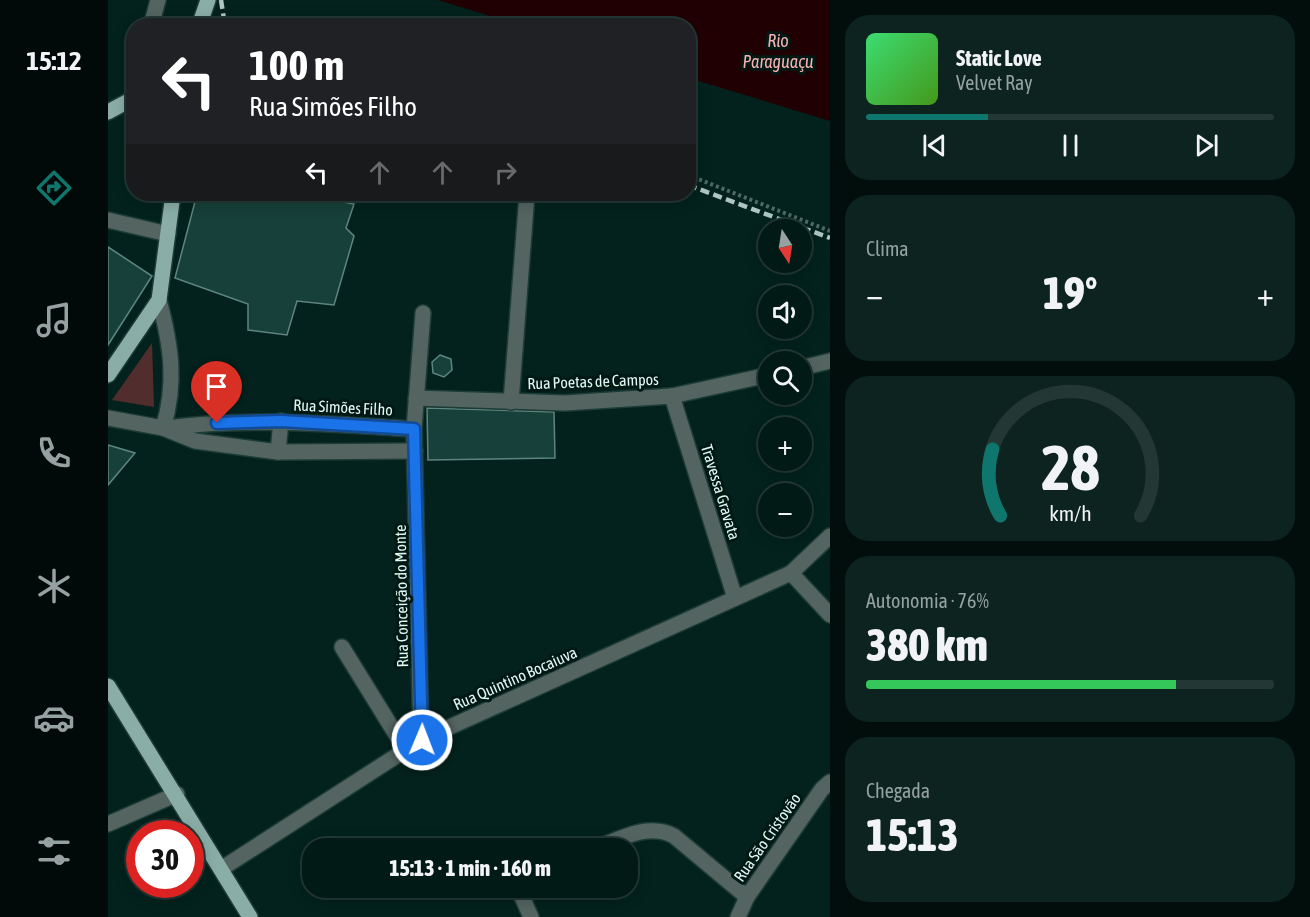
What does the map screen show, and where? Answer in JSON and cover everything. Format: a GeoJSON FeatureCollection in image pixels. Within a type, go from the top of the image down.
{"type":"FeatureCollection","features":[{"type":"Feature","properties":{"kind":"main road"},"geometry":{"type":"LineString","coordinates":[[202,18],[208,0]]}},
{"type":"Feature","properties":{"kind":"main road"},"geometry":{"type":"LineString","coordinates":[[108,112],[126,102]]}},
{"type":"Feature","properties":{"kind":"main road"},"geometry":{"type":"LineString","coordinates":[[108,375],[159,300],[172,201]]}},
{"type":"Feature","properties":{"kind":"main road"},"geometry":{"type":"LineString","coordinates":[[108,686],[177,794],[250,917]]}},
{"type":"Feature","properties":{"kind":"street"},"geometry":{"type":"LineString","coordinates":[[153,18],[158,0]]}},
{"type":"Feature","properties":{"kind":"street"},"geometry":{"type":"LineString","coordinates":[[511,402],[526,201]]}},
{"type":"Feature","properties":{"kind":"street"},"geometry":{"type":"LineString","coordinates":[[108,220],[168,234]]}},
{"type":"Feature","properties":{"kind":"street"},"geometry":{"type":"LineString","coordinates":[[159,300],[171,344],[171,402],[163,428]]}},
{"type":"Feature","properties":{"kind":"street","name":"Rua Conceição do Monte"},"geometry":{"type":"LineString","coordinates":[[422,740],[414,429],[423,313]]}},
{"type":"Feature","properties":{"kind":"street"},"geometry":{"type":"LineString","coordinates":[[812,365],[830,361]]}},
{"type":"Feature","properties":{"kind":"street","name":"Rua Poetas de Campos"},"geometry":{"type":"LineString","coordinates":[[416,398],[565,403],[672,396],[758,377]]}},
{"type":"Feature","properties":{"kind":"street","name":"Travessa Gravata"},"geometry":{"type":"LineString","coordinates":[[672,396],[735,598]]}},
{"type":"Feature","properties":{"kind":"street","name":"Rua Simões Filho"},"geometry":{"type":"LineString","coordinates":[[108,417],[163,428],[195,441],[278,452],[415,451]]}},
{"type":"Feature","properties":{"kind":"street"},"geometry":{"type":"LineString","coordinates":[[278,452],[281,421]]}},
{"type":"Feature","properties":{"kind":"street","name":"Rua Simões Filho"},"geometry":{"type":"LineString","coordinates":[[163,428],[196,424],[281,421],[414,429]]}},
{"type":"Feature","properties":{"kind":"street","name":"Rua Quintino Bocaiuva"},"geometry":{"type":"LineString","coordinates":[[221,869],[405,749],[791,573],[830,536]]}},
{"type":"Feature","properties":{"kind":"street"},"geometry":{"type":"LineString","coordinates":[[791,573],[830,615]]}},
{"type":"Feature","properties":{"kind":"street"},"geometry":{"type":"LineString","coordinates":[[342,647],[405,749]]}},
{"type":"Feature","properties":{"kind":"street","name":"Rua São Cristovão"},"geometry":{"type":"LineString","coordinates":[[738,917],[747,897],[827,790]]}},
{"type":"Feature","properties":{"kind":"street"},"geometry":{"type":"LineString","coordinates":[[108,824],[177,794]]}},
{"type":"Feature","properties":{"kind":"street"},"geometry":{"type":"LineString","coordinates":[[624,838],[637,833],[662,829],[674,836],[747,897]]}},
{"type":"Feature","properties":{"kind":"street"},"geometry":{"type":"LineString","coordinates":[[522,898],[531,917]]}},
{"type":"Feature","properties":{"kind":"path"},"geometry":{"type":"LineString","coordinates":[[696,178],[830,231]]}},
{"type":"Feature","properties":{"kind":"shaded area"},"geometry":{"type":"Polygon","coordinates":[[[152,343],[154,407],[112,400],[152,343]]]}},
{"type":"Feature","properties":{"kind":"water","name":"Rio Paraguaçu"},"geometry":{"type":"Polygon","coordinates":[[[438,0],[830,0],[830,121],[696,80],[696,18],[497,18],[438,0]]]}},
{"type":"Feature","properties":{"kind":"building"},"geometry":{"type":"Polygon","coordinates":[[[195,201],[338,201],[354,204],[346,228],[354,236],[334,305],[297,301],[287,335],[248,330],[248,304],[175,278],[195,201]]]}},
{"type":"Feature","properties":{"kind":"building"},"geometry":{"type":"Polygon","coordinates":[[[108,247],[152,276],[108,345],[108,247]]]}},
{"type":"Feature","properties":{"kind":"building"},"geometry":{"type":"Polygon","coordinates":[[[440,355],[451,359],[452,370],[444,377],[433,373],[432,362],[440,355]]]}},
{"type":"Feature","properties":{"kind":"building"},"geometry":{"type":"Polygon","coordinates":[[[427,408],[554,412],[555,458],[428,460],[427,408]]]}},
{"type":"Feature","properties":{"kind":"building"},"geometry":{"type":"Polygon","coordinates":[[[108,445],[135,453],[108,485],[108,445]]]}},
{"type":"Feature","properties":{"kind":"railway"},"geometry":{"type":"LineString","coordinates":[[221,0],[224,18]]}},
{"type":"Feature","properties":{"kind":"railway"},"geometry":{"type":"LineString","coordinates":[[696,188],[830,238]]}},
{"type":"Feature","properties":{"kind":"route"},"geometry":{"type":"LineString","coordinates":[[217,423],[281,421],[414,429],[422,740]]}}]}
